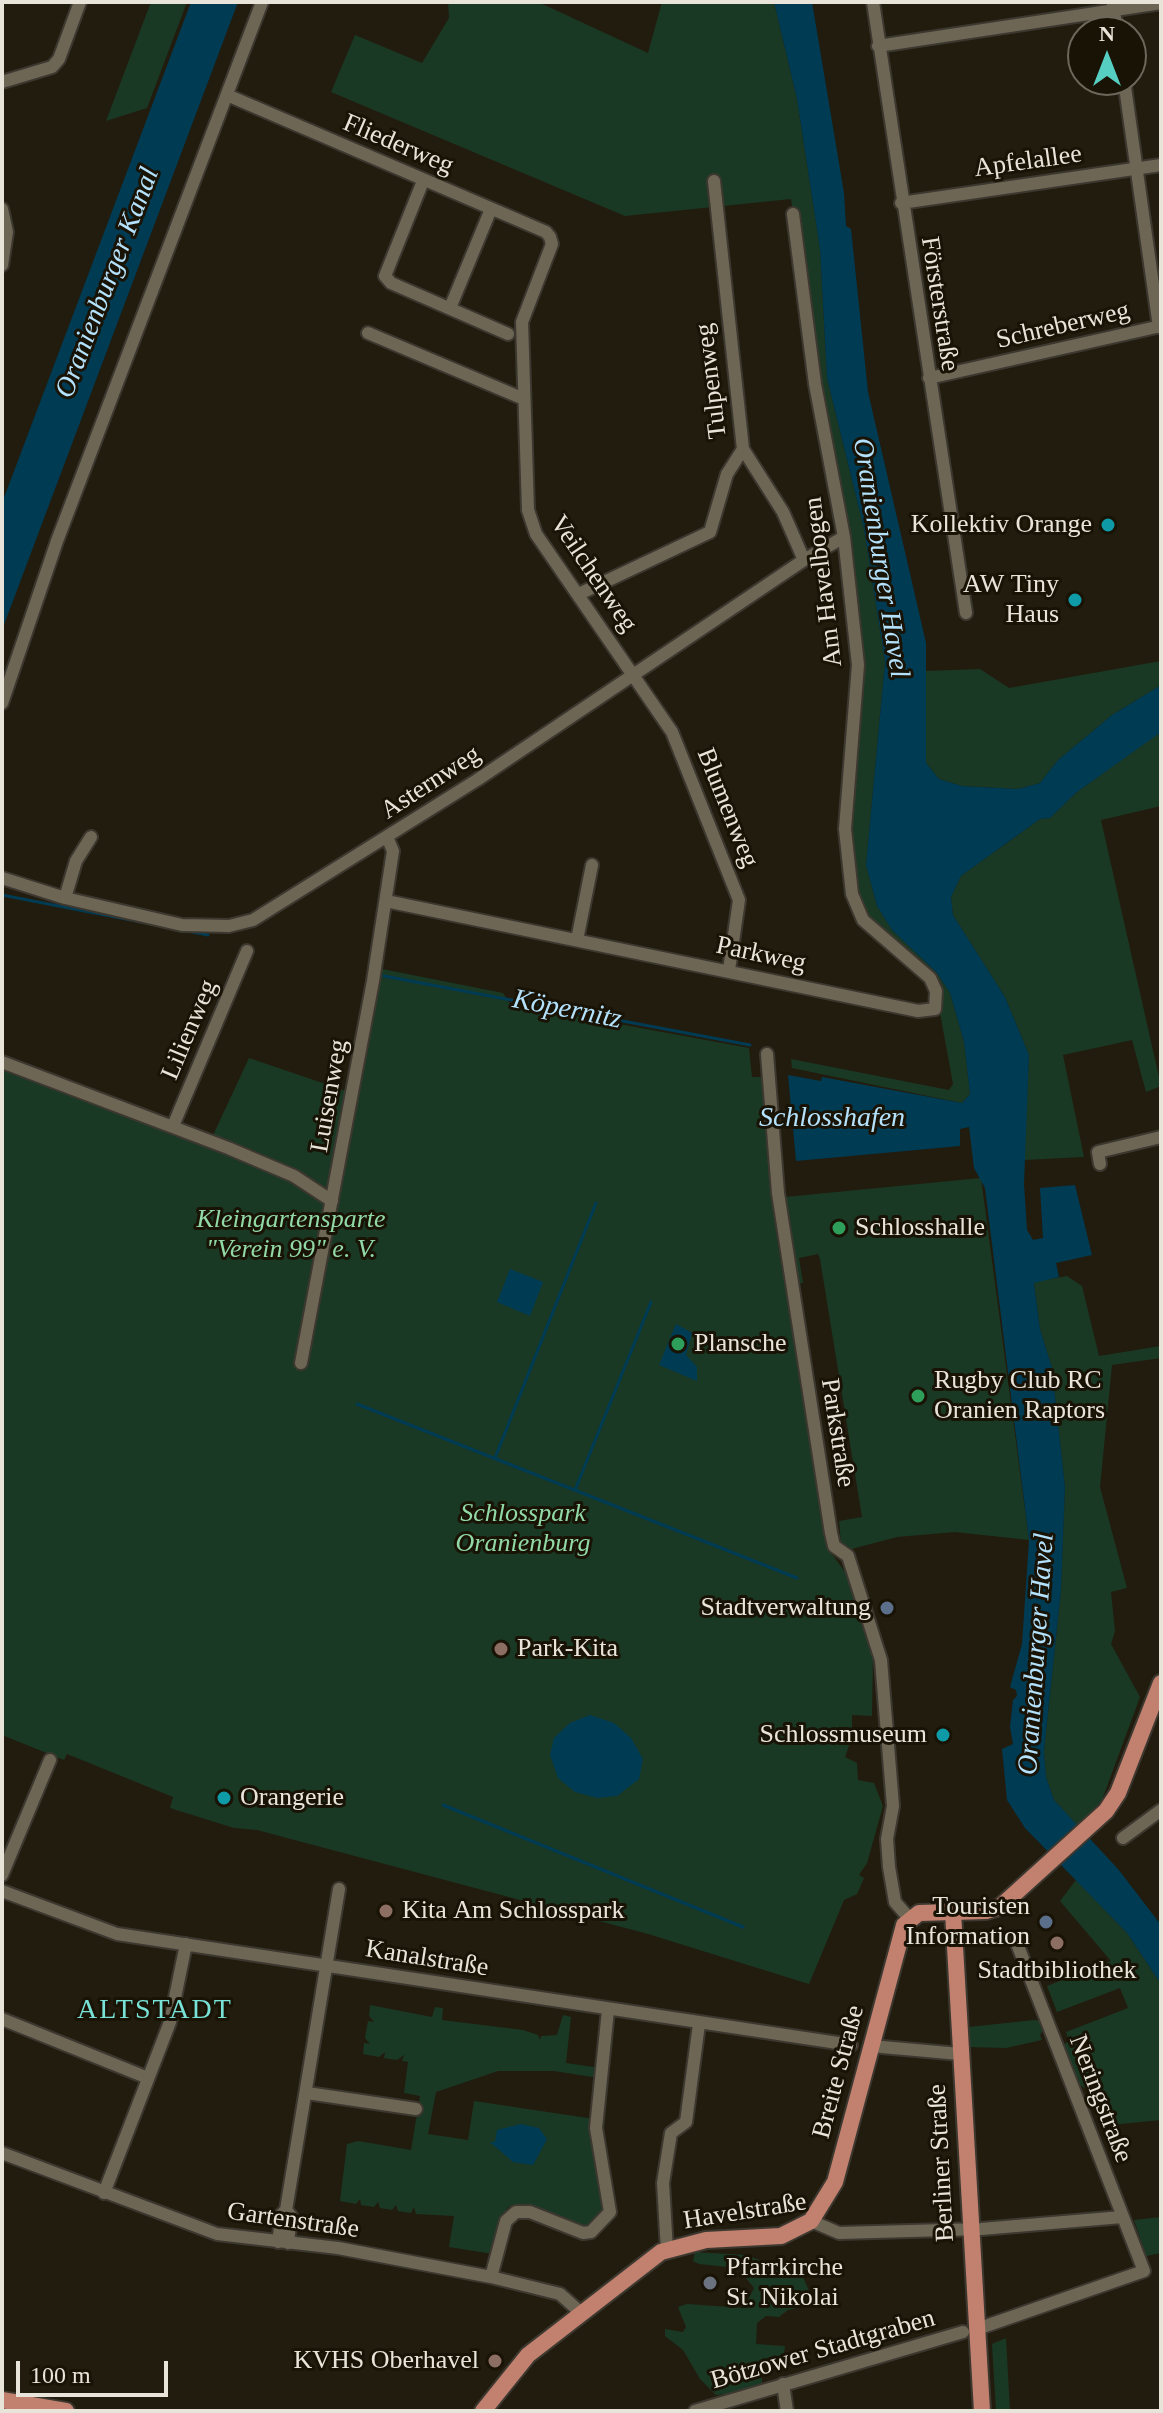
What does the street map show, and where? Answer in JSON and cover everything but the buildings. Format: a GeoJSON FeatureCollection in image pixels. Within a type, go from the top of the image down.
{"type":"FeatureCollection","features":[{"type":"Feature","properties":{"kind":"main road"},"geometry":{"type":"LineString","coordinates":[[905,1924],[919,1913],[986,1911],[1000,1907],[1106,1811],[1118,1793],[1161,1683]]}},
{"type":"Feature","properties":{"kind":"main road","name":"Berliner Straße"},"geometry":{"type":"LineString","coordinates":[[953,1912],[970,2229],[970,2331],[982,2411]]}},
{"type":"Feature","properties":{"kind":"main road","name":"Breite Straße"},"geometry":{"type":"LineString","coordinates":[[811,2221],[835,2182],[905,1924]]}},
{"type":"Feature","properties":{"kind":"main road","name":"Havelstraße"},"geometry":{"type":"LineString","coordinates":[[483,2411],[528,2355],[580,2312],[667,2250],[706,2240],[781,2236],[811,2221]]}},
{"type":"Feature","properties":{"kind":"main road"},"geometry":{"type":"LineString","coordinates":[[2,2400],[66,2411]]}},
{"type":"Feature","properties":{"kind":"street"},"geometry":{"type":"LineString","coordinates":[[2,82],[52,67],[59,59],[80,2]]}},
{"type":"Feature","properties":{"kind":"street"},"geometry":{"type":"LineString","coordinates":[[2,703],[57,541],[262,2]]}},
{"type":"Feature","properties":{"kind":"street","name":"Försterstraße"},"geometry":{"type":"LineString","coordinates":[[873,2],[901,203],[966,613]]}},
{"type":"Feature","properties":{"kind":"street"},"geometry":{"type":"LineString","coordinates":[[878,46],[1113,6],[1161,3]]}},
{"type":"Feature","properties":{"kind":"street","name":"Fliederweg"},"geometry":{"type":"LineString","coordinates":[[227,95],[550,237]]}},
{"type":"Feature","properties":{"kind":"street"},"geometry":{"type":"LineString","coordinates":[[1126,96],[1160,326]]}},
{"type":"Feature","properties":{"kind":"street","name":"Apfelallee"},"geometry":{"type":"LineString","coordinates":[[901,203],[1161,165]]}},
{"type":"Feature","properties":{"kind":"street"},"geometry":{"type":"LineString","coordinates":[[423,181],[385,276],[391,283],[508,334]]}},
{"type":"Feature","properties":{"kind":"street","name":"Tulpenweg"},"geometry":{"type":"LineString","coordinates":[[714,181],[743,449],[783,512],[804,560]]}},
{"type":"Feature","properties":{"kind":"street"},"geometry":{"type":"LineString","coordinates":[[2,209],[7,232],[2,265]]}},
{"type":"Feature","properties":{"kind":"street"},"geometry":{"type":"LineString","coordinates":[[450,308],[491,209]]}},
{"type":"Feature","properties":{"kind":"street","name":"Am Havelbogen"},"geometry":{"type":"LineString","coordinates":[[793,214],[815,384],[844,537],[858,665],[845,829],[852,894],[863,920],[930,978],[936,991],[935,1009]]}},
{"type":"Feature","properties":{"kind":"street","name":"Veilchenweg"},"geometry":{"type":"LineString","coordinates":[[550,237],[552,244],[522,322],[528,510],[536,534],[634,674]]}},
{"type":"Feature","properties":{"kind":"street","name":"Schreberweg"},"geometry":{"type":"LineString","coordinates":[[929,378],[1160,326]]}},
{"type":"Feature","properties":{"kind":"street"},"geometry":{"type":"LineString","coordinates":[[368,333],[524,399]]}},
{"type":"Feature","properties":{"kind":"street"},"geometry":{"type":"LineString","coordinates":[[579,594],[710,532],[727,474],[743,449]]}},
{"type":"Feature","properties":{"kind":"street","name":"Asternweg"},"geometry":{"type":"LineString","coordinates":[[2,878],[65,898],[182,925],[241,924],[270,911],[387,837],[804,560],[844,537]]}},
{"type":"Feature","properties":{"kind":"street","name":"Blumenweg"},"geometry":{"type":"LineString","coordinates":[[634,674],[672,732],[735,883],[739,915],[729,970]]}},
{"type":"Feature","properties":{"kind":"street"},"geometry":{"type":"LineString","coordinates":[[65,898],[76,861],[91,837]]}},
{"type":"Feature","properties":{"kind":"street","name":"Luisenweg"},"geometry":{"type":"LineString","coordinates":[[301,1363],[386,901],[393,851],[387,837]]}},
{"type":"Feature","properties":{"kind":"street"},"geometry":{"type":"LineString","coordinates":[[577,940],[592,865]]}},
{"type":"Feature","properties":{"kind":"street","name":"Parkweg"},"geometry":{"type":"LineString","coordinates":[[386,901],[918,1011],[935,1009]]}},
{"type":"Feature","properties":{"kind":"street","name":"Lilienweg"},"geometry":{"type":"LineString","coordinates":[[173,1126],[247,951]]}},
{"type":"Feature","properties":{"kind":"street","name":"Parkstraße"},"geometry":{"type":"LineString","coordinates":[[767,1054],[778,1193],[831,1533],[834,1546],[848,1556],[881,1660],[893,1806],[887,1839],[889,1867],[895,1902],[905,1924]]}},
{"type":"Feature","properties":{"kind":"street"},"geometry":{"type":"LineString","coordinates":[[2,1062],[173,1126],[294,1176],[332,1201]]}},
{"type":"Feature","properties":{"kind":"street"},"geometry":{"type":"LineString","coordinates":[[1100,1164],[1098,1152],[1161,1137]]}},
{"type":"Feature","properties":{"kind":"street"},"geometry":{"type":"LineString","coordinates":[[2,1875],[50,1760]]}},
{"type":"Feature","properties":{"kind":"street"},"geometry":{"type":"LineString","coordinates":[[1123,1838],[1161,1810]]}},
{"type":"Feature","properties":{"kind":"street"},"geometry":{"type":"LineString","coordinates":[[283,2242],[291,2216],[286,2210],[339,1889]]}},
{"type":"Feature","properties":{"kind":"street","name":"Kanalstraße"},"geometry":{"type":"LineString","coordinates":[[2,1891],[117,1934],[851,2045]]}},
{"type":"Feature","properties":{"kind":"street","name":"Neringstraße"},"geometry":{"type":"LineString","coordinates":[[1016,1941],[1144,2271]]}},
{"type":"Feature","properties":{"kind":"street"},"geometry":{"type":"LineString","coordinates":[[104,2193],[170,2022],[186,1944]]}},
{"type":"Feature","properties":{"kind":"street"},"geometry":{"type":"LineString","coordinates":[[491,2277],[506,2221],[516,2212],[530,2212],[583,2233],[591,2232],[610,2212],[596,2128],[608,2010]]}},
{"type":"Feature","properties":{"kind":"street"},"geometry":{"type":"LineString","coordinates":[[2,2019],[148,2078]]}},
{"type":"Feature","properties":{"kind":"street"},"geometry":{"type":"LineString","coordinates":[[667,2250],[663,2183],[671,2133],[686,2122],[699,2024]]}},
{"type":"Feature","properties":{"kind":"street"},"geometry":{"type":"LineString","coordinates":[[871,2046],[960,2054]]}},
{"type":"Feature","properties":{"kind":"street"},"geometry":{"type":"LineString","coordinates":[[307,2093],[416,2109]]}},
{"type":"Feature","properties":{"kind":"street","name":"Gartenstraße"},"geometry":{"type":"LineString","coordinates":[[2,2153],[217,2234],[338,2248],[491,2277],[560,2294],[580,2312]]}},
{"type":"Feature","properties":{"kind":"street","name":"Havelstraße"},"geometry":{"type":"LineString","coordinates":[[811,2221],[839,2233],[970,2229],[1122,2217]]}},
{"type":"Feature","properties":{"kind":"street","name":"Bötzower Stadtgraben"},"geometry":{"type":"LineString","coordinates":[[695,2411],[970,2331],[1144,2271]]}},
{"type":"Feature","properties":{"kind":"street"},"geometry":{"type":"LineString","coordinates":[[783,2384],[787,2411]]}},
{"type":"Feature","properties":{"kind":"green space"},"geometry":{"type":"Polygon","coordinates":[[[151,2],[187,2],[147,108],[106,121],[151,2]]]}},
{"type":"Feature","properties":{"kind":"green space"},"geometry":{"type":"Polygon","coordinates":[[[448,2],[538,2],[648,53],[662,2],[774,2],[797,99],[820,249],[827,378],[864,529],[885,662],[866,865],[877,906],[892,930],[937,973],[950,993],[964,1042],[970,1094],[962,1103],[792,1068],[791,1059],[949,1090],[953,1084],[936,991],[863,920],[845,829],[858,665],[791,199],[625,216],[331,92],[355,35],[422,63],[449,18],[448,2]]]}},
{"type":"Feature","properties":{"kind":"green space"},"geometry":{"type":"Polygon","coordinates":[[[1161,661],[1161,685],[1112,715],[1058,760],[1040,783],[1018,789],[962,786],[939,779],[926,763],[926,671],[980,669],[1009,688],[1161,661]]]}},
{"type":"Feature","properties":{"kind":"green space"},"geometry":{"type":"Polygon","coordinates":[[[1161,731],[1161,806],[1101,820],[1161,1086],[1146,1092],[1132,1040],[1063,1055],[1084,1157],[1024,1160],[1029,1055],[1005,997],[953,915],[951,897],[961,876],[1040,819],[1050,818],[1077,792],[1161,731]]]}},
{"type":"Feature","properties":{"kind":"green space","name":"Schlosspark Oranienburg"},"geometry":{"type":"Polygon","coordinates":[[[372,967],[503,993],[510,1004],[749,1048],[752,1077],[763,1077],[777,1238],[829,1550],[853,1583],[873,1657],[872,1716],[852,1715],[852,1737],[845,1757],[857,1763],[858,1780],[874,1783],[883,1806],[867,1863],[859,1875],[864,1878],[857,1894],[844,1900],[809,1984],[648,1934],[257,1830],[234,1828],[170,1808],[173,1797],[67,1754],[64,1760],[2,1735],[2,1063],[209,1144],[249,1058],[352,1093],[372,967]]]}},
{"type":"Feature","properties":{"kind":"green space"},"geometry":{"type":"Polygon","coordinates":[[[981,1178],[1029,1540],[955,1532],[897,1537],[848,1550],[841,1544],[839,1521],[862,1517],[820,1259],[818,1254],[799,1258],[803,1283],[796,1284],[785,1197],[981,1178]]]}},
{"type":"Feature","properties":{"kind":"green space"},"geometry":{"type":"Polygon","coordinates":[[[1067,1276],[1082,1286],[1099,1356],[1161,1346],[1161,1358],[1112,1365],[1100,1487],[1127,1588],[1111,1592],[1115,1631],[1111,1644],[1140,1697],[1102,1800],[1078,1827],[1054,1800],[1046,1777],[1044,1751],[1061,1590],[1065,1487],[1052,1368],[1040,1329],[1034,1282],[1067,1276]]]}},
{"type":"Feature","properties":{"kind":"green space"},"geometry":{"type":"Polygon","coordinates":[[[1076,1880],[1127,1933],[1161,1984],[1161,2120],[1101,2126],[1087,2090],[1079,2084],[1060,2047],[1069,2041],[1066,2032],[1128,2008],[1120,1988],[1057,2012],[1047,1986],[1111,1961],[1060,1901],[1076,1880]]]}},
{"type":"Feature","properties":{"kind":"green space"},"geometry":{"type":"Polygon","coordinates":[[[370,2005],[432,2017],[435,2007],[443,2008],[442,2020],[523,2030],[538,2035],[540,2040],[541,2036],[557,2035],[563,2015],[571,2017],[566,2063],[600,2068],[599,2078],[554,2071],[498,2071],[436,2092],[428,2134],[468,2140],[474,2101],[594,2119],[607,2210],[593,2226],[579,2229],[515,2204],[507,2208],[493,2254],[449,2247],[454,2216],[416,2214],[414,2207],[411,2213],[398,2211],[396,2205],[392,2210],[380,2208],[378,2202],[374,2207],[361,2205],[360,2199],[356,2204],[340,2201],[347,2144],[358,2141],[411,2150],[420,2096],[404,2093],[408,2062],[402,2061],[404,2055],[397,2060],[384,2058],[385,2052],[379,2057],[363,2054],[364,2043],[370,2044],[365,2038],[368,2021],[374,2022],[369,2016],[370,2005]]]}},
{"type":"Feature","properties":{"kind":"green space"},"geometry":{"type":"Polygon","coordinates":[[[1042,2021],[1045,2028],[1040,2035],[1042,2040],[1006,2048],[970,2047],[967,2043],[969,2027],[1042,2021]]]}},
{"type":"Feature","properties":{"kind":"green space"},"geometry":{"type":"Polygon","coordinates":[[[1161,2217],[1161,2253],[1146,2256],[1134,2220],[1161,2217]]]}},
{"type":"Feature","properties":{"kind":"green space"},"geometry":{"type":"Polygon","coordinates":[[[695,2252],[745,2255],[766,2262],[775,2271],[789,2268],[801,2272],[813,2300],[807,2306],[788,2310],[779,2317],[766,2316],[757,2323],[756,2344],[785,2346],[784,2353],[762,2367],[762,2383],[738,2393],[716,2395],[700,2379],[683,2350],[665,2336],[665,2329],[683,2332],[686,2327],[678,2307],[687,2304],[744,2308],[754,2288],[746,2278],[746,2269],[699,2264],[693,2261],[695,2252]]]}},
{"type":"Feature","properties":{"kind":"green space"},"geometry":{"type":"Polygon","coordinates":[[[1006,2338],[1010,2411],[996,2411],[992,2344],[1006,2338]]]}},
{"type":"Feature","properties":{"kind":"water","name":"Oranienburger Kanal"},"geometry":{"type":"Polygon","coordinates":[[[191,2],[238,2],[2,630],[2,503],[191,2]]]}},
{"type":"Feature","properties":{"kind":"water"},"geometry":{"type":"Polygon","coordinates":[[[774,2],[812,2],[844,193],[846,226],[851,229],[868,392],[926,643],[926,763],[939,779],[962,786],[1018,789],[1040,783],[1058,760],[1112,715],[1161,685],[1161,732],[1077,792],[1050,818],[1040,819],[961,876],[951,897],[953,915],[1005,997],[1029,1055],[1024,1184],[1027,1230],[1033,1240],[1043,1238],[1040,1188],[1075,1185],[1092,1255],[1056,1263],[1059,1277],[1034,1283],[1040,1329],[1052,1368],[1065,1487],[1061,1590],[1044,1751],[1046,1777],[1054,1800],[1118,1869],[1161,1925],[1161,1984],[1127,1933],[1025,1828],[1007,1800],[1002,1749],[1013,1744],[1010,1727],[1013,1700],[1017,1696],[1016,1690],[1010,1687],[1022,1644],[1029,1540],[985,1188],[974,1168],[969,1127],[960,1129],[960,1146],[796,1161],[788,1075],[821,1081],[822,1077],[962,1103],[970,1094],[964,1042],[950,993],[937,973],[892,930],[877,906],[866,865],[885,662],[864,529],[827,378],[820,249],[797,99],[774,2]]]}},
{"type":"Feature","properties":{"kind":"water"},"geometry":{"type":"Polygon","coordinates":[[[510,1269],[543,1282],[530,1316],[497,1302],[510,1269]]]}},
{"type":"Feature","properties":{"kind":"water","name":"Plansche"},"geometry":{"type":"Polygon","coordinates":[[[676,1324],[692,1333],[686,1355],[697,1367],[697,1381],[659,1365],[676,1324]]]}},
{"type":"Feature","properties":{"kind":"water"},"geometry":{"type":"Polygon","coordinates":[[[590,1715],[614,1723],[631,1738],[643,1759],[639,1779],[617,1796],[597,1798],[575,1792],[558,1778],[550,1755],[554,1738],[570,1723],[590,1715]]]}},
{"type":"Feature","properties":{"kind":"water"},"geometry":{"type":"Polygon","coordinates":[[[521,2124],[539,2128],[547,2139],[533,2165],[513,2162],[490,2142],[495,2142],[497,2130],[521,2124]]]}},
{"type":"Feature","properties":{"kind":"waterway","name":"Köpernitz"},"geometry":{"type":"LineString","coordinates":[[2,895],[208,935]]}},
{"type":"Feature","properties":{"kind":"waterway","name":"Köpernitz"},"geometry":{"type":"LineString","coordinates":[[384,976],[750,1045]]}},
{"type":"Feature","properties":{"kind":"waterway"},"geometry":{"type":"LineString","coordinates":[[495,1458],[596,1203]]}},
{"type":"Feature","properties":{"kind":"waterway"},"geometry":{"type":"LineString","coordinates":[[575,1490],[651,1302]]}},
{"type":"Feature","properties":{"kind":"waterway"},"geometry":{"type":"LineString","coordinates":[[357,1404],[797,1578]]}},
{"type":"Feature","properties":{"kind":"waterway"},"geometry":{"type":"LineString","coordinates":[[443,1805],[743,1927]]}},
{"type":"Feature","properties":{"kind":"place","name":"Kollektiv Orange"},"geometry":{"type":"Point","coordinates":[1108,525]}},
{"type":"Feature","properties":{"kind":"place","name":"AW Tiny Haus"},"geometry":{"type":"Point","coordinates":[1075,600]}},
{"type":"Feature","properties":{"kind":"place","name":"Schlosshalle"},"geometry":{"type":"Point","coordinates":[839,1228]}},
{"type":"Feature","properties":{"kind":"place","name":"Plansche"},"geometry":{"type":"Point","coordinates":[678,1344]}},
{"type":"Feature","properties":{"kind":"place","name":"Rugby Club RC Oranien Raptors"},"geometry":{"type":"Point","coordinates":[918,1396]}},
{"type":"Feature","properties":{"kind":"place","name":"Stadtverwaltung"},"geometry":{"type":"Point","coordinates":[887,1608]}},
{"type":"Feature","properties":{"kind":"place","name":"Park-Kita"},"geometry":{"type":"Point","coordinates":[501,1649]}},
{"type":"Feature","properties":{"kind":"place","name":"Schlossmuseum"},"geometry":{"type":"Point","coordinates":[943,1735]}},
{"type":"Feature","properties":{"kind":"place","name":"Orangerie"},"geometry":{"type":"Point","coordinates":[224,1798]}},
{"type":"Feature","properties":{"kind":"place","name":"Kita Am Schlosspark"},"geometry":{"type":"Point","coordinates":[386,1911]}},
{"type":"Feature","properties":{"kind":"place","name":"Touristen Information"},"geometry":{"type":"Point","coordinates":[1046,1922]}},
{"type":"Feature","properties":{"kind":"place","name":"Stadtbibliothek"},"geometry":{"type":"Point","coordinates":[1057,1943]}},
{"type":"Feature","properties":{"kind":"place","name":"Pfarrkirche St. Nikolai"},"geometry":{"type":"Point","coordinates":[710,2283]}},
{"type":"Feature","properties":{"kind":"place","name":"KVHS Oberhavel"},"geometry":{"type":"Point","coordinates":[495,2361]}},
{"type":"Feature","properties":{"kind":"district","name":"ALTSTADT"},"geometry":{"type":"Point","coordinates":[155,2011]}},
{"type":"Feature","properties":{"kind":"water label","name":"Oranienburger Havel"},"geometry":{"type":"Point","coordinates":[880,558]}},
{"type":"Feature","properties":{"kind":"water label","name":"Schlosshafen"},"geometry":{"type":"Point","coordinates":[832,1119]}},
{"type":"Feature","properties":{"kind":"water label","name":"Oranienburger Havel"},"geometry":{"type":"Point","coordinates":[1037,1654]}},
{"type":"Feature","properties":{"kind":"park label","name":"Kleingartensparte \"Verein 99\" e. V."},"geometry":{"type":"Point","coordinates":[291,1235]}}]}
